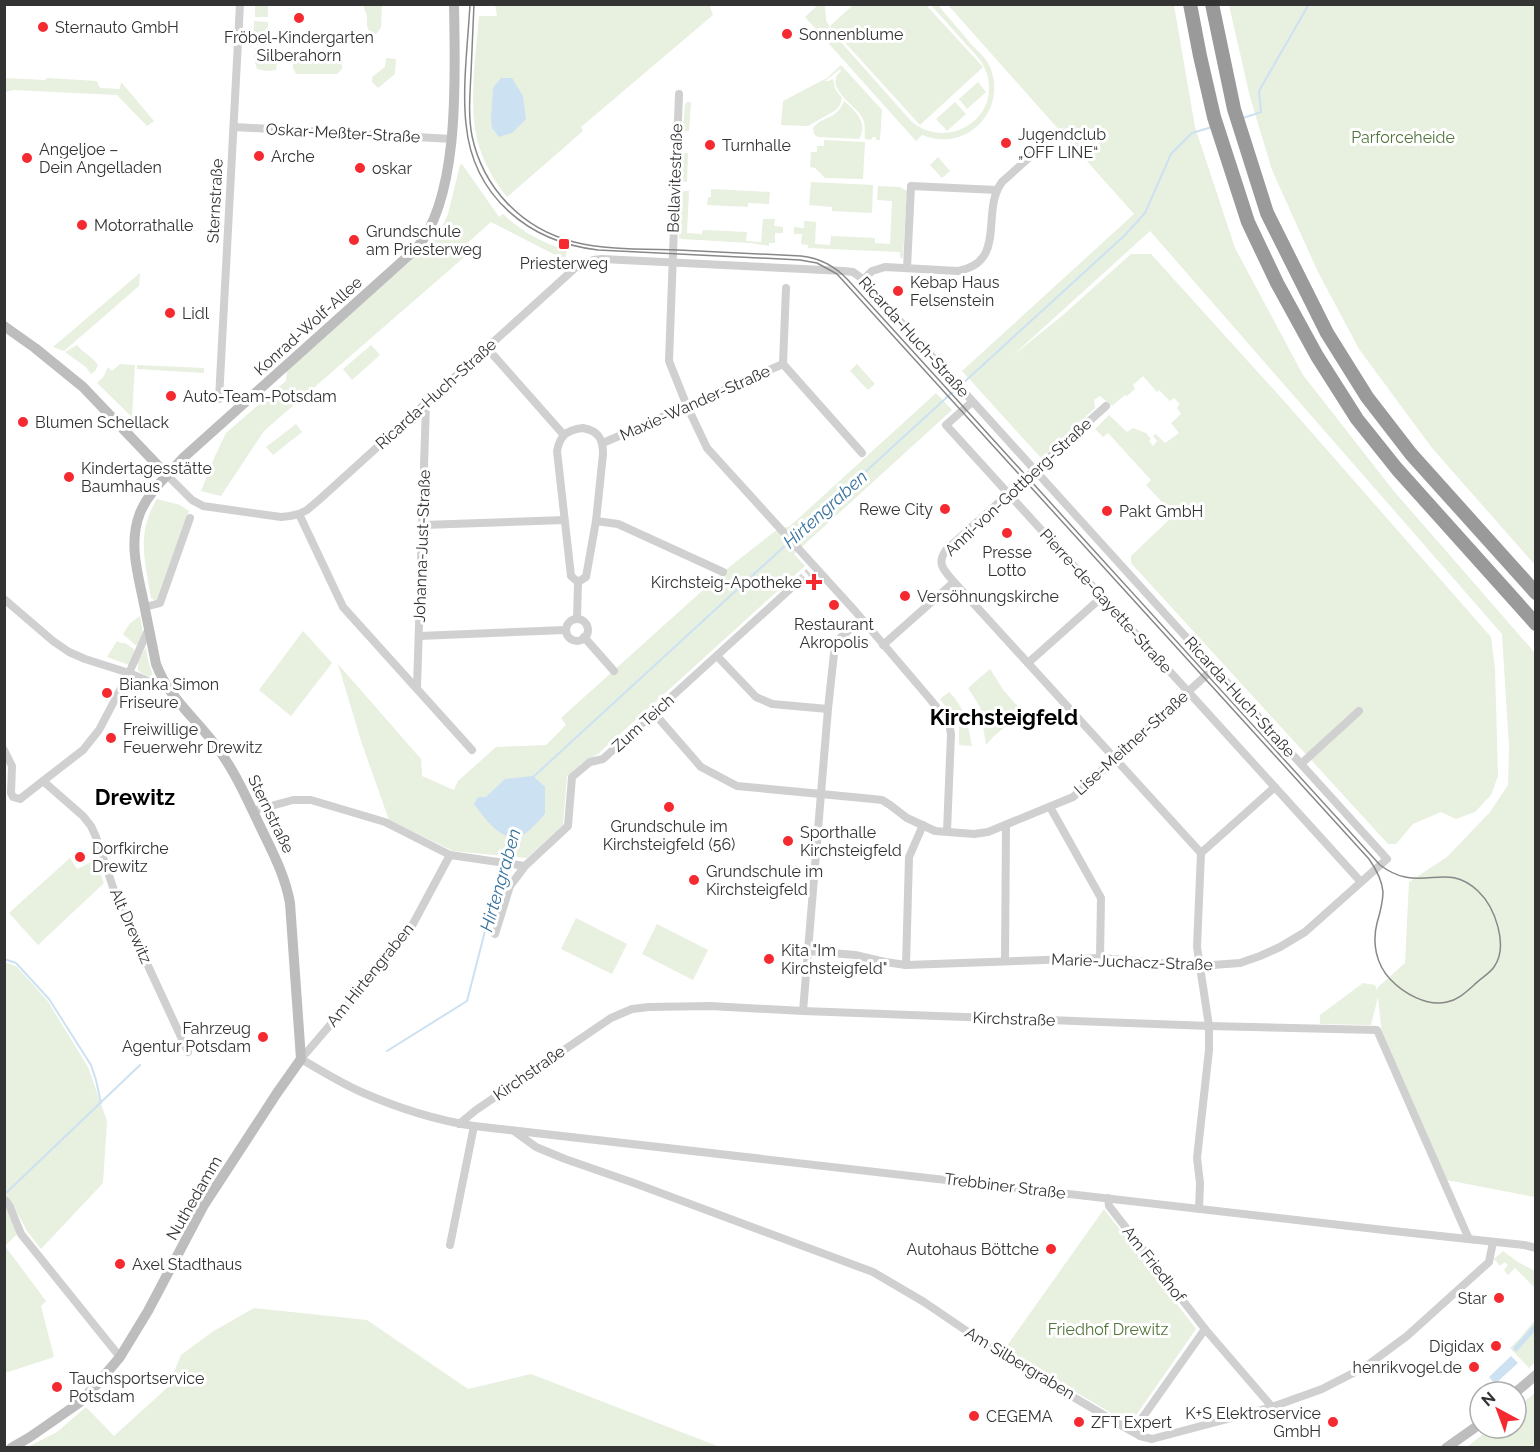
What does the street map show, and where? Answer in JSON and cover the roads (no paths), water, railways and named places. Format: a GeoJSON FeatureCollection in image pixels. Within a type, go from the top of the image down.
{"type":"FeatureCollection","features":[{"type":"Feature","properties":{"kind":"highway"},"geometry":{"type":"LineString","coordinates":[[1190,4],[1214,117],[1248,222],[1277,283],[1322,365],[1357,419],[1397,469],[1536,624]]}},
{"type":"Feature","properties":{"kind":"highway"},"geometry":{"type":"LineString","coordinates":[[1212,4],[1234,110],[1267,213],[1327,333],[1368,397],[1411,454],[1536,593]]}},
{"type":"Feature","properties":{"kind":"street","name":"Sternstraße"},"geometry":{"type":"LineString","coordinates":[[219,399],[240,4]]}},
{"type":"Feature","properties":{"kind":"street","name":"Konrad-Wolf-Allee"},"geometry":{"type":"LineString","coordinates":[[167,475],[423,241],[440,199],[452,139],[456,66],[454,4]]}},
{"type":"Feature","properties":{"kind":"street","name":"Bellavitestraße"},"geometry":{"type":"LineString","coordinates":[[679,94],[669,361],[707,448],[799,549],[812,569],[861,619],[949,723],[951,734],[947,831]]}},
{"type":"Feature","properties":{"kind":"street","name":"Oskar-Meßter-Straße"},"geometry":{"type":"LineString","coordinates":[[234,127],[452,139]]}},
{"type":"Feature","properties":{"kind":"street"},"geometry":{"type":"LineString","coordinates":[[863,280],[880,267],[958,271],[979,262],[989,246],[997,189],[1053,136]]}},
{"type":"Feature","properties":{"kind":"street"},"geometry":{"type":"LineString","coordinates":[[907,268],[911,186],[997,189]]}},
{"type":"Feature","properties":{"kind":"street","name":"Ricarda-Huch-Straße"},"geometry":{"type":"LineString","coordinates":[[299,514],[320,499],[583,263],[602,259],[848,271],[857,274],[863,280],[1387,859]]}},
{"type":"Feature","properties":{"kind":"street","name":"Maxie-Wander-Straße"},"geometry":{"type":"LineString","coordinates":[[603,442],[783,364],[786,288]]}},
{"type":"Feature","properties":{"kind":"street"},"geometry":{"type":"LineString","coordinates":[[4,326],[83,387],[192,500],[203,506],[281,517],[299,514],[343,607],[472,750]]}},
{"type":"Feature","properties":{"kind":"street"},"geometry":{"type":"LineString","coordinates":[[487,348],[563,434]]}},
{"type":"Feature","properties":{"kind":"street"},"geometry":{"type":"LineString","coordinates":[[783,364],[862,453]]}},
{"type":"Feature","properties":{"kind":"street","name":"Pierre-de-Gayette-Straße"},"geometry":{"type":"LineString","coordinates":[[972,402],[946,425],[1361,882]]}},
{"type":"Feature","properties":{"kind":"street","name":"Johanna-Just-Straße"},"geometry":{"type":"LineString","coordinates":[[417,688],[426,403]]}},
{"type":"Feature","properties":{"kind":"street","name":"Anni-von-Gottberg-Straße"},"geometry":{"type":"LineString","coordinates":[[883,645],[954,582],[941,564],[941,556],[946,550],[1106,406]]}},
{"type":"Feature","properties":{"kind":"street"},"geometry":{"type":"LineString","coordinates":[[576,619],[579,582],[586,577],[596,521],[603,454],[603,442],[598,435],[583,428],[573,429],[563,434],[558,442],[557,451],[571,576],[579,582]]}},
{"type":"Feature","properties":{"kind":"street","name":"Sternstraße"},"geometry":{"type":"LineString","coordinates":[[167,475],[153,491],[141,511],[134,546],[135,562],[156,664],[169,690],[213,742],[234,773],[281,870],[290,903],[302,1059]]}},
{"type":"Feature","properties":{"kind":"street"},"geometry":{"type":"LineString","coordinates":[[145,607],[160,603],[190,518]]}},
{"type":"Feature","properties":{"kind":"street"},"geometry":{"type":"LineString","coordinates":[[423,525],[564,520]]}},
{"type":"Feature","properties":{"kind":"street"},"geometry":{"type":"LineString","coordinates":[[596,521],[618,524],[723,572]]}},
{"type":"Feature","properties":{"kind":"street"},"geometry":{"type":"LineString","coordinates":[[954,582],[1201,853],[1197,947],[1209,1026],[1209,1050],[1197,1158],[1200,1183],[1199,1209]]}},
{"type":"Feature","properties":{"kind":"street","name":"Zum Teich"},"geometry":{"type":"LineString","coordinates":[[495,934],[510,886],[525,866],[568,826],[572,777],[590,762],[603,759],[789,590]]}},
{"type":"Feature","properties":{"kind":"street"},"geometry":{"type":"LineString","coordinates":[[1028,663],[1102,597]]}},
{"type":"Feature","properties":{"kind":"street"},"geometry":{"type":"LineString","coordinates":[[4,598],[69,652],[169,690]]}},
{"type":"Feature","properties":{"kind":"street"},"geometry":{"type":"LineString","coordinates":[[576,619],[583,621],[587,626],[584,638],[577,641],[568,636],[566,630],[570,621],[576,619]]}},
{"type":"Feature","properties":{"kind":"street"},"geometry":{"type":"LineString","coordinates":[[803,1011],[835,644],[861,619]]}},
{"type":"Feature","properties":{"kind":"street"},"geometry":{"type":"LineString","coordinates":[[4,750],[12,766],[11,793],[13,797],[20,799],[74,758],[91,741],[129,673],[149,628]]}},
{"type":"Feature","properties":{"kind":"street"},"geometry":{"type":"LineString","coordinates":[[419,636],[566,630]]}},
{"type":"Feature","properties":{"kind":"street"},"geometry":{"type":"LineString","coordinates":[[584,638],[614,671]]}},
{"type":"Feature","properties":{"kind":"street"},"geometry":{"type":"LineString","coordinates":[[717,656],[756,697],[772,704],[828,709]]}},
{"type":"Feature","properties":{"kind":"street","name":"Lise-Meitner-Straße"},"geometry":{"type":"LineString","coordinates":[[654,713],[701,766],[737,786],[882,801],[890,804],[907,818],[935,831],[981,834],[1073,796],[1214,668]]}},
{"type":"Feature","properties":{"kind":"street"},"geometry":{"type":"LineString","coordinates":[[1301,764],[1359,711]]}},
{"type":"Feature","properties":{"kind":"street","name":"Alt Drewitz"},"geometry":{"type":"LineString","coordinates":[[43,781],[83,816],[91,826],[117,899],[188,1052]]}},
{"type":"Feature","properties":{"kind":"street"},"geometry":{"type":"LineString","coordinates":[[1201,853],[1275,787]]}},
{"type":"Feature","properties":{"kind":"street"},"geometry":{"type":"LineString","coordinates":[[253,811],[293,800],[311,800],[385,822],[450,855],[525,866]]}},
{"type":"Feature","properties":{"kind":"street"},"geometry":{"type":"LineString","coordinates":[[1050,807],[1101,898],[1100,958]]}},
{"type":"Feature","properties":{"kind":"street"},"geometry":{"type":"LineString","coordinates":[[906,965],[909,857],[923,825]]}},
{"type":"Feature","properties":{"kind":"street"},"geometry":{"type":"LineString","coordinates":[[1005,961],[1006,825]]}},
{"type":"Feature","properties":{"kind":"street","name":"Am Hirtengraben"},"geometry":{"type":"LineString","coordinates":[[302,1059],[407,934],[450,855]]}},
{"type":"Feature","properties":{"kind":"street","name":"Marie-Juchacz-Straße"},"geometry":{"type":"LineString","coordinates":[[808,951],[855,955],[906,965],[1100,958],[1199,966],[1240,963],[1280,947],[1305,932],[1387,859]]}},
{"type":"Feature","properties":{"kind":"street","name":"Kirchstraße"},"geometry":{"type":"LineString","coordinates":[[459,1124],[567,1046],[611,1018],[632,1009],[649,1007],[710,1006],[1209,1026],[1377,1030],[1469,1239]]}},
{"type":"Feature","properties":{"kind":"street","name":"Trebbiner Straße"},"geometry":{"type":"LineString","coordinates":[[302,1059],[357,1090],[412,1111],[459,1124],[1536,1248]]}},
{"type":"Feature","properties":{"kind":"street","name":"Nuthedamm"},"geometry":{"type":"LineString","coordinates":[[11,1448],[79,1402],[120,1357],[148,1311],[204,1205],[277,1093],[302,1059]]}},
{"type":"Feature","properties":{"kind":"street"},"geometry":{"type":"LineString","coordinates":[[450,1245],[474,1126]]}},
{"type":"Feature","properties":{"kind":"street","name":"Am Silbergraben"},"geometry":{"type":"LineString","coordinates":[[513,1130],[536,1147],[873,1272],[924,1302],[1002,1355],[1140,1436],[1152,1439],[1272,1407],[1322,1389],[1365,1366],[1407,1336],[1489,1262],[1493,1242]]}},
{"type":"Feature","properties":{"kind":"street","name":"Am Friedhof"},"geometry":{"type":"LineString","coordinates":[[1107,1198],[1109,1206],[1205,1329],[1272,1407]]}},
{"type":"Feature","properties":{"kind":"street"},"geometry":{"type":"LineString","coordinates":[[6,1201],[21,1234],[120,1357]]}},
{"type":"Feature","properties":{"kind":"street"},"geometry":{"type":"LineString","coordinates":[[1133,1431],[1205,1329]]}},
{"type":"Feature","properties":{"kind":"street"},"geometry":{"type":"LineString","coordinates":[[1446,1448],[1468,1432]]}},
{"type":"Feature","properties":{"kind":"water"},"geometry":{"type":"Polygon","coordinates":[[[501,78],[512,78],[523,96],[526,119],[512,133],[499,137],[492,128],[491,119],[493,88],[501,78]]]}},
{"type":"Feature","properties":{"kind":"water"},"geometry":{"type":"Polygon","coordinates":[[[533,776],[545,787],[545,814],[524,835],[514,837],[500,833],[474,804],[478,797],[486,797],[505,779],[533,776]]]}},
{"type":"Feature","properties":{"kind":"water"},"geometry":{"type":"Polygon","coordinates":[[[1535,1323],[1535,1331],[1516,1352],[1513,1348],[1535,1323]]]}},
{"type":"Feature","properties":{"kind":"water"},"geometry":{"type":"Polygon","coordinates":[[[1511,1356],[1518,1363],[1499,1380],[1492,1380],[1489,1377],[1511,1356]]]}},
{"type":"Feature","properties":{"kind":"waterway","name":"Hirtengraben"},"geometry":{"type":"LineString","coordinates":[[1243,118],[1261,112],[1259,91],[1309,4]]}},
{"type":"Feature","properties":{"kind":"waterway","name":"Hirtengraben"},"geometry":{"type":"LineString","coordinates":[[961,385],[1125,235],[1145,213],[1171,154],[1192,133],[1212,127]]}},
{"type":"Feature","properties":{"kind":"waterway","name":"Hirtengraben"},"geometry":{"type":"LineString","coordinates":[[793,538],[957,388]]}},
{"type":"Feature","properties":{"kind":"waterway","name":"Hirtengraben"},"geometry":{"type":"LineString","coordinates":[[532,778],[789,542]]}},
{"type":"Feature","properties":{"kind":"waterway","name":"Hirtengraben"},"geometry":{"type":"LineString","coordinates":[[504,860],[510,836]]}},
{"type":"Feature","properties":{"kind":"waterway","name":"Hirtengraben"},"geometry":{"type":"LineString","coordinates":[[387,1051],[467,1001],[502,865]]}},
{"type":"Feature","properties":{"kind":"waterway"},"geometry":{"type":"LineString","coordinates":[[4,959],[16,963],[49,999],[91,1065],[101,1103]]}},
{"type":"Feature","properties":{"kind":"waterway"},"geometry":{"type":"LineString","coordinates":[[7,1192],[140,1065]]}},
{"type":"Feature","properties":{"kind":"tunnel"},"geometry":{"type":"LineString","coordinates":[[789,590],[809,572]]}},
{"type":"Feature","properties":{"kind":"tram line"},"geometry":{"type":"LineString","coordinates":[[470,4],[466,64],[466,124],[471,150],[480,173],[493,194],[509,211],[528,226],[549,237],[598,250],[800,260],[817,263],[837,274],[1369,859],[1378,874],[1383,892],[1376,931],[1376,953],[1381,967],[1390,979],[1416,998],[1439,1003],[1458,998],[1492,970],[1498,958],[1500,938],[1490,907],[1478,891],[1459,879],[1405,877],[1380,865],[838,271],[821,261],[801,256],[625,249],[586,245],[555,236],[538,227],[508,204],[485,173],[472,136],[470,104],[474,4]]}},
{"type":"Feature","properties":{"kind":"place","name":"Fröbel-Kindergarten Silberahorn"},"geometry":{"type":"Point","coordinates":[299,18]}},
{"type":"Feature","properties":{"kind":"place","name":"Sternauto GmbH"},"geometry":{"type":"Point","coordinates":[43,27]}},
{"type":"Feature","properties":{"kind":"place","name":"Sonnenblume"},"geometry":{"type":"Point","coordinates":[787,34]}},
{"type":"Feature","properties":{"kind":"place","name":"Jugendclub „OFF LINE“"},"geometry":{"type":"Point","coordinates":[1006,143]}},
{"type":"Feature","properties":{"kind":"place","name":"Turnhalle"},"geometry":{"type":"Point","coordinates":[710,145]}},
{"type":"Feature","properties":{"kind":"place","name":"Arche"},"geometry":{"type":"Point","coordinates":[259,156]}},
{"type":"Feature","properties":{"kind":"place","name":"Angeljoe – Dein Angelladen"},"geometry":{"type":"Point","coordinates":[27,158]}},
{"type":"Feature","properties":{"kind":"place","name":"oskar"},"geometry":{"type":"Point","coordinates":[360,168]}},
{"type":"Feature","properties":{"kind":"place","name":"Motorrathalle"},"geometry":{"type":"Point","coordinates":[82,225]}},
{"type":"Feature","properties":{"kind":"place","name":"Grundschule am Priesterweg"},"geometry":{"type":"Point","coordinates":[354,240]}},
{"type":"Feature","properties":{"kind":"place","name":"Priesterweg"},"geometry":{"type":"Point","coordinates":[564,244]}},
{"type":"Feature","properties":{"kind":"place","name":"Kebap Haus Felsenstein"},"geometry":{"type":"Point","coordinates":[898,291]}},
{"type":"Feature","properties":{"kind":"place","name":"Lidl"},"geometry":{"type":"Point","coordinates":[170,313]}},
{"type":"Feature","properties":{"kind":"place","name":"Auto-Team-Potsdam"},"geometry":{"type":"Point","coordinates":[171,396]}},
{"type":"Feature","properties":{"kind":"place","name":"Blumen Schellack"},"geometry":{"type":"Point","coordinates":[23,422]}},
{"type":"Feature","properties":{"kind":"place","name":"Kindertagesstätte Baumhaus"},"geometry":{"type":"Point","coordinates":[69,477]}},
{"type":"Feature","properties":{"kind":"place","name":"Rewe City"},"geometry":{"type":"Point","coordinates":[945,509]}},
{"type":"Feature","properties":{"kind":"place","name":"Pakt GmbH"},"geometry":{"type":"Point","coordinates":[1107,511]}},
{"type":"Feature","properties":{"kind":"place","name":"Presse Lotto"},"geometry":{"type":"Point","coordinates":[1007,533]}},
{"type":"Feature","properties":{"kind":"place","name":"Kirchsteig-Apotheke"},"geometry":{"type":"Point","coordinates":[814,582]}},
{"type":"Feature","properties":{"kind":"place","name":"Versöhnungskirche"},"geometry":{"type":"Point","coordinates":[905,596]}},
{"type":"Feature","properties":{"kind":"place","name":"Restaurant Akropolis"},"geometry":{"type":"Point","coordinates":[834,605]}},
{"type":"Feature","properties":{"kind":"place","name":"Bianka Simon Friseure"},"geometry":{"type":"Point","coordinates":[107,693]}},
{"type":"Feature","properties":{"kind":"place","name":"Freiwillige Feuerwehr Drewitz"},"geometry":{"type":"Point","coordinates":[111,738]}},
{"type":"Feature","properties":{"kind":"place","name":"Grundschule im Kirchsteigfeld (56)"},"geometry":{"type":"Point","coordinates":[669,807]}},
{"type":"Feature","properties":{"kind":"place","name":"Sporthalle Kirchsteigfeld"},"geometry":{"type":"Point","coordinates":[788,841]}},
{"type":"Feature","properties":{"kind":"place","name":"Dorfkirche Drewitz"},"geometry":{"type":"Point","coordinates":[80,857]}},
{"type":"Feature","properties":{"kind":"place","name":"Grundschule im Kirchsteigfeld"},"geometry":{"type":"Point","coordinates":[694,880]}},
{"type":"Feature","properties":{"kind":"place","name":"Kita \"Im Kirchsteigfeld\""},"geometry":{"type":"Point","coordinates":[769,959]}},
{"type":"Feature","properties":{"kind":"place","name":"Fahrzeug Agentur Potsdam"},"geometry":{"type":"Point","coordinates":[263,1037]}},
{"type":"Feature","properties":{"kind":"place","name":"Autohaus Böttche"},"geometry":{"type":"Point","coordinates":[1051,1249]}},
{"type":"Feature","properties":{"kind":"place","name":"Axel Stadthaus"},"geometry":{"type":"Point","coordinates":[120,1264]}},
{"type":"Feature","properties":{"kind":"place","name":"Star"},"geometry":{"type":"Point","coordinates":[1499,1298]}},
{"type":"Feature","properties":{"kind":"place","name":"Digidax"},"geometry":{"type":"Point","coordinates":[1496,1346]}},
{"type":"Feature","properties":{"kind":"place","name":"henrikvogel.de"},"geometry":{"type":"Point","coordinates":[1474,1367]}},
{"type":"Feature","properties":{"kind":"place","name":"Tauchsportservice Potsdam"},"geometry":{"type":"Point","coordinates":[57,1387]}},
{"type":"Feature","properties":{"kind":"place","name":"CEGEMA"},"geometry":{"type":"Point","coordinates":[974,1416]}},
{"type":"Feature","properties":{"kind":"place","name":"ZFT Expert"},"geometry":{"type":"Point","coordinates":[1079,1422]}},
{"type":"Feature","properties":{"kind":"place","name":"K+S Elektroservice GmbH"},"geometry":{"type":"Point","coordinates":[1333,1422]}},
{"type":"Feature","properties":{"kind":"district","name":"Kirchsteigfeld"},"geometry":{"type":"Point","coordinates":[1004,717]}},
{"type":"Feature","properties":{"kind":"district","name":"Drewitz"},"geometry":{"type":"Point","coordinates":[135,797]}},
{"type":"Feature","properties":{"kind":"park label","name":"Parforceheide"},"geometry":{"type":"Point","coordinates":[1403,137]}},
{"type":"Feature","properties":{"kind":"park label","name":"Friedhof Drewitz"},"geometry":{"type":"Point","coordinates":[1108,1329]}}]}
